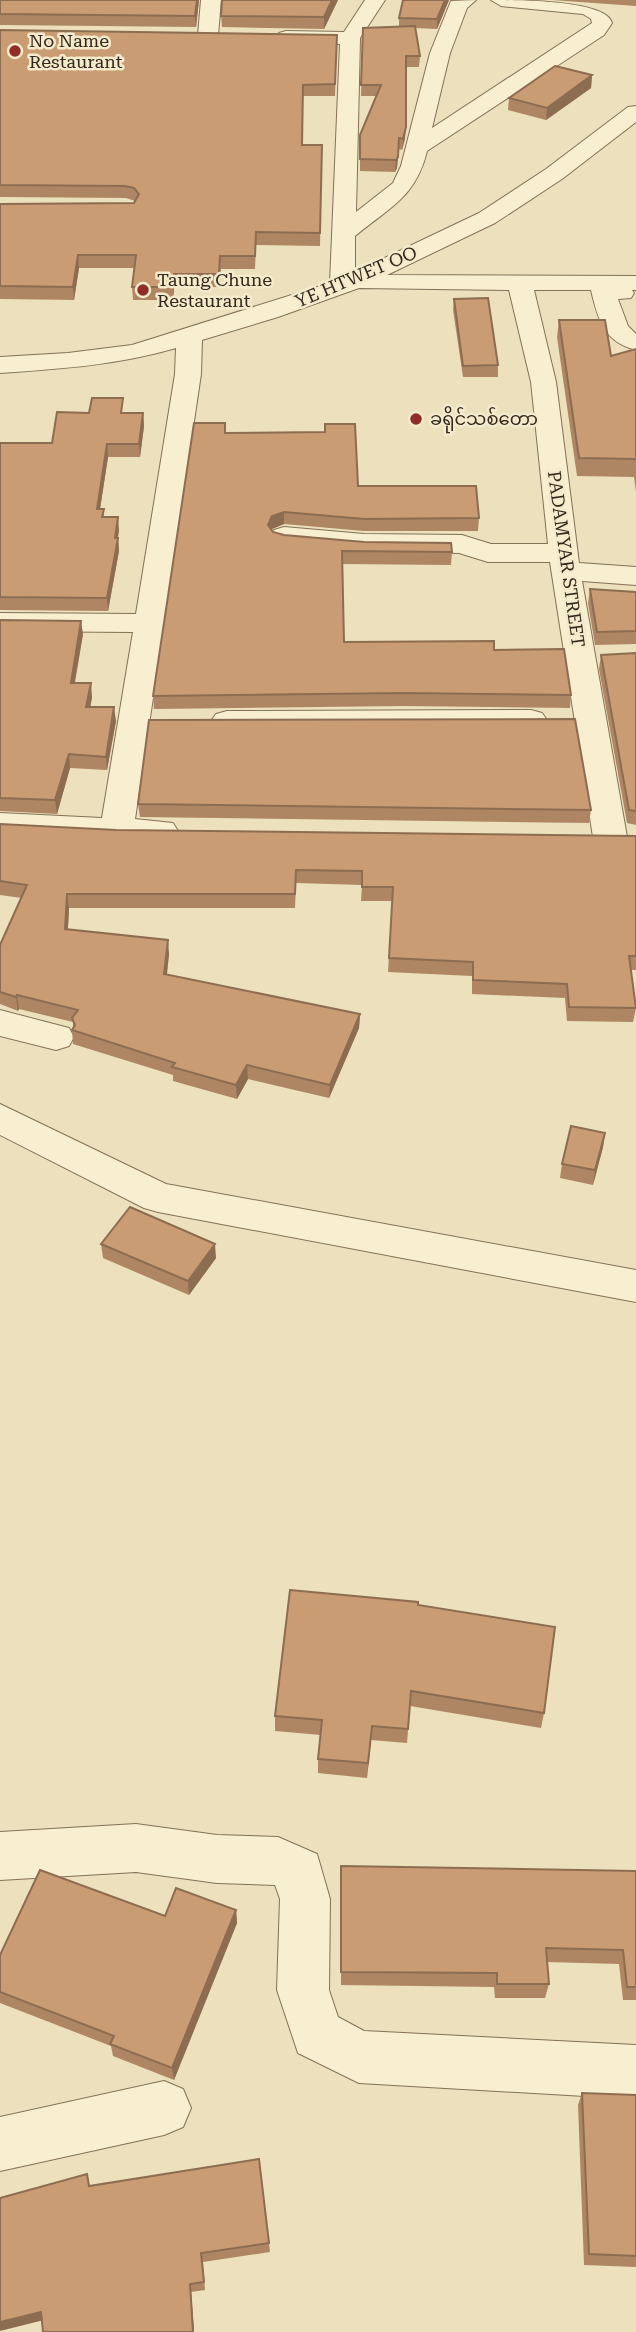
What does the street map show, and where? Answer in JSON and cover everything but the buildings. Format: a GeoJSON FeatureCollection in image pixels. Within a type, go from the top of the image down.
{"type":"FeatureCollection","features":[{"type":"Feature","properties":{"kind":"street"},"geometry":{"type":"LineString","coordinates":[[211,0],[201,35],[234,36]]}},
{"type":"Feature","properties":{"kind":"street"},"geometry":{"type":"LineString","coordinates":[[375,0],[350,38],[343,234],[347,284],[636,283]]}},
{"type":"Feature","properties":{"kind":"street"},"geometry":{"type":"LineString","coordinates":[[343,234],[403,186],[412,166],[440,53],[458,5],[466,0]]}},
{"type":"Feature","properties":{"kind":"street"},"geometry":{"type":"LineString","coordinates":[[416,148],[597,31],[602,23],[601,16],[587,9],[501,0]]}},
{"type":"Feature","properties":{"kind":"street"},"geometry":{"type":"LineString","coordinates":[[260,36],[350,38]]}},
{"type":"Feature","properties":{"kind":"street","name":"YE HTWET OO"},"geometry":{"type":"LineString","coordinates":[[0,365],[68,361],[135,352],[189,337],[347,284],[487,218],[554,174],[634,115]]}},
{"type":"Feature","properties":{"kind":"street","name":"PADAMYAR STREET"},"geometry":{"type":"LineString","coordinates":[[519,282],[531,315],[546,403],[565,562],[591,657],[591,721],[609,837]]}},
{"type":"Feature","properties":{"kind":"street"},"geometry":{"type":"LineString","coordinates":[[602,282],[636,301]]}},
{"type":"Feature","properties":{"kind":"street"},"geometry":{"type":"LineString","coordinates":[[602,282],[608,309],[619,332],[630,341],[636,342]]}},
{"type":"Feature","properties":{"kind":"street"},"geometry":{"type":"LineString","coordinates":[[117,830],[148,722],[148,623],[188,374],[189,337]]}},
{"type":"Feature","properties":{"kind":"street"},"geometry":{"type":"LineString","coordinates":[[0,377],[121,369],[135,352]]}},
{"type":"Feature","properties":{"kind":"street"},"geometry":{"type":"LineString","coordinates":[[284,536],[364,543],[462,544],[488,554],[565,562],[636,576]]}},
{"type":"Feature","properties":{"kind":"street"},"geometry":{"type":"LineString","coordinates":[[0,622],[148,623]]}},
{"type":"Feature","properties":{"kind":"street"},"geometry":{"type":"LineString","coordinates":[[202,721],[591,721]]}},
{"type":"Feature","properties":{"kind":"street"},"geometry":{"type":"LineString","coordinates":[[0,824],[186,831]]}},
{"type":"Feature","properties":{"kind":"street"},"geometry":{"type":"LineString","coordinates":[[0,1023],[56,1037]]}},
{"type":"Feature","properties":{"kind":"street"},"geometry":{"type":"LineString","coordinates":[[0,1118],[158,1197],[636,1286]]}},
{"type":"Feature","properties":{"kind":"street"},"geometry":{"type":"LineString","coordinates":[[0,1856],[136,1848],[217,1859],[278,1861],[299,1871],[305,1899],[303,1990],[317,2034],[359,2057],[636,2072]]}},
{"type":"Feature","properties":{"kind":"street"},"geometry":{"type":"LineString","coordinates":[[0,2144],[164,2108]]}},
{"type":"Feature","properties":{"kind":"place","name":"No Name Restaurant"},"geometry":{"type":"Point","coordinates":[15,51]}},
{"type":"Feature","properties":{"kind":"place","name":"Taung Chune Restaurant"},"geometry":{"type":"Point","coordinates":[143,290]}},
{"type":"Feature","properties":{"kind":"place","name":"ခရိုင်သစ်တော"},"geometry":{"type":"Point","coordinates":[416,419]}}]}
